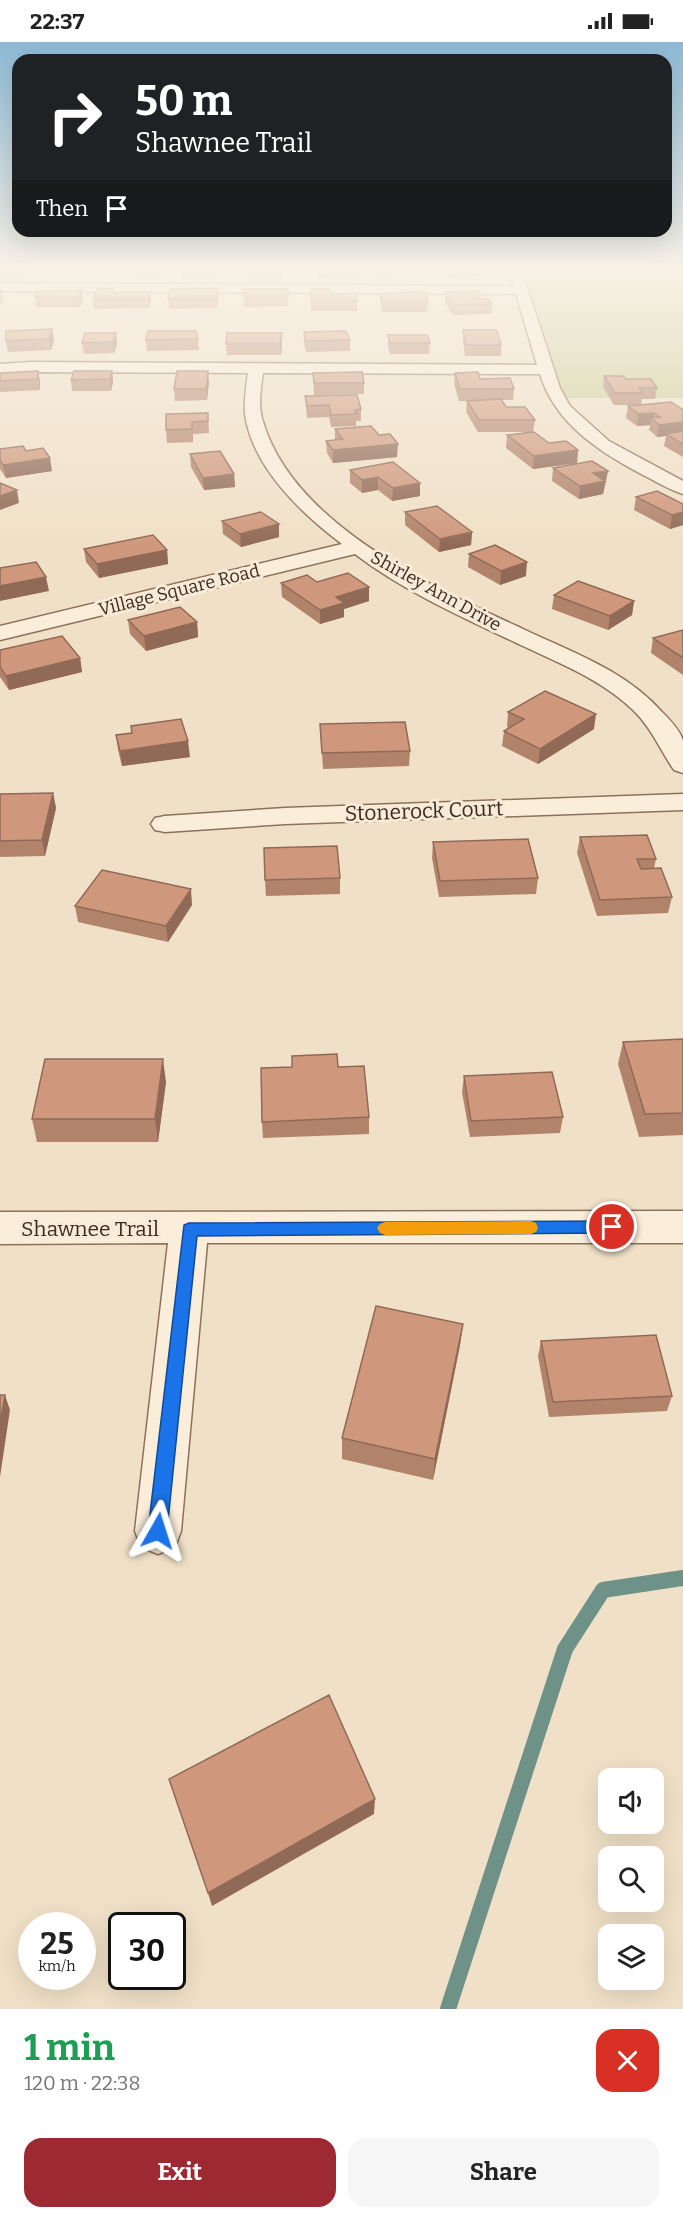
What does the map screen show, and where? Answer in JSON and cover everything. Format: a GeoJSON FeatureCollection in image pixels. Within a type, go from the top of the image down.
{"type":"FeatureCollection","features":[{"type":"Feature","properties":{"kind":"street"},"geometry":{"type":"LineString","coordinates":[[545,364],[556,398],[585,431],[626,459],[683,488]]}},
{"type":"Feature","properties":{"kind":"street"},"geometry":{"type":"LineString","coordinates":[[0,369],[547,370]]}},
{"type":"Feature","properties":{"kind":"street","name":"Shirley Ann Drive"},"geometry":{"type":"LineString","coordinates":[[256,369],[253,416],[268,456],[283,478],[305,502],[357,547],[396,573],[453,604],[599,675],[631,695],[666,731],[683,765]]}},
{"type":"Feature","properties":{"kind":"street","name":"Village Square Road"},"geometry":{"type":"LineString","coordinates":[[0,633],[357,547]]}},
{"type":"Feature","properties":{"kind":"street","name":"Stonerock Court"},"geometry":{"type":"LineString","coordinates":[[165,824],[285,816],[683,802]]}},
{"type":"Feature","properties":{"kind":"street","name":"Shawnee Trail"},"geometry":{"type":"LineString","coordinates":[[0,1228],[189,1230],[683,1227]]}},
{"type":"Feature","properties":{"kind":"street"},"geometry":{"type":"LineString","coordinates":[[158,1531],[189,1230]]}},
{"type":"Feature","properties":{"kind":"green space"},"geometry":{"type":"Polygon","coordinates":[[[545,364],[683,364],[683,398],[556,398],[545,364]]]}},
{"type":"Feature","properties":{"kind":"building"},"geometry":{"type":"Polygon","coordinates":[[[38,371],[38,379],[0,381],[0,373],[38,371]]]}},
{"type":"Feature","properties":{"kind":"building"},"geometry":{"type":"Polygon","coordinates":[[[74,371],[112,371],[110,379],[71,380],[74,371]]]}},
{"type":"Feature","properties":{"kind":"building"},"geometry":{"type":"Polygon","coordinates":[[[177,371],[208,371],[206,389],[174,389],[177,371]]]}},
{"type":"Feature","properties":{"kind":"building"},"geometry":{"type":"Polygon","coordinates":[[[362,372],[364,383],[314,383],[313,373],[362,372]]]}},
{"type":"Feature","properties":{"kind":"building"},"geometry":{"type":"Polygon","coordinates":[[[478,372],[480,379],[510,378],[514,389],[460,389],[455,373],[478,372]]]}},
{"type":"Feature","properties":{"kind":"building"},"geometry":{"type":"Polygon","coordinates":[[[604,376],[651,379],[657,388],[639,388],[643,393],[615,393],[604,376]]]}},
{"type":"Feature","properties":{"kind":"building"},"geometry":{"type":"Polygon","coordinates":[[[357,395],[361,409],[355,410],[356,414],[331,415],[329,405],[307,406],[305,396],[357,395]]]}},
{"type":"Feature","properties":{"kind":"building"},"geometry":{"type":"Polygon","coordinates":[[[501,399],[506,407],[525,407],[535,420],[479,420],[467,401],[501,399]]]}},
{"type":"Feature","properties":{"kind":"building"},"geometry":{"type":"Polygon","coordinates":[[[671,402],[683,410],[683,422],[659,425],[651,418],[660,417],[654,413],[638,414],[628,406],[671,402]]]}},
{"type":"Feature","properties":{"kind":"building"},"geometry":{"type":"Polygon","coordinates":[[[208,413],[208,421],[192,422],[192,429],[166,430],[166,414],[208,413]]]}},
{"type":"Feature","properties":{"kind":"building"},"geometry":{"type":"Polygon","coordinates":[[[371,426],[379,435],[390,434],[398,444],[333,450],[326,441],[343,439],[335,429],[371,426]]]}},
{"type":"Feature","properties":{"kind":"building"},"geometry":{"type":"Polygon","coordinates":[[[683,431],[683,444],[666,434],[683,431]]]}},
{"type":"Feature","properties":{"kind":"building"},"geometry":{"type":"Polygon","coordinates":[[[534,432],[549,443],[566,441],[578,450],[534,456],[507,435],[534,432]]]}},
{"type":"Feature","properties":{"kind":"building"},"geometry":{"type":"Polygon","coordinates":[[[23,446],[26,451],[43,448],[50,458],[3,465],[0,460],[0,449],[23,446]]]}},
{"type":"Feature","properties":{"kind":"building"},"geometry":{"type":"Polygon","coordinates":[[[220,451],[234,474],[203,478],[190,454],[220,451]]]}},
{"type":"Feature","properties":{"kind":"building"},"geometry":{"type":"Polygon","coordinates":[[[592,461],[608,471],[593,473],[605,481],[580,486],[553,468],[592,461]]]}},
{"type":"Feature","properties":{"kind":"building"},"geometry":{"type":"Polygon","coordinates":[[[393,462],[420,483],[393,488],[378,477],[362,480],[350,470],[393,462]]]}},
{"type":"Feature","properties":{"kind":"building"},"geometry":{"type":"Polygon","coordinates":[[[0,483],[17,490],[0,496],[0,483]]]}},
{"type":"Feature","properties":{"kind":"building"},"geometry":{"type":"Polygon","coordinates":[[[657,491],[683,504],[683,512],[672,515],[636,497],[657,491]]]}},
{"type":"Feature","properties":{"kind":"building"},"geometry":{"type":"Polygon","coordinates":[[[437,506],[472,532],[440,539],[405,512],[437,506]]]}},
{"type":"Feature","properties":{"kind":"building"},"geometry":{"type":"Polygon","coordinates":[[[261,512],[279,524],[240,534],[222,521],[261,512]]]}},
{"type":"Feature","properties":{"kind":"building"},"geometry":{"type":"Polygon","coordinates":[[[153,535],[167,550],[97,564],[84,549],[153,535]]]}},
{"type":"Feature","properties":{"kind":"building"},"geometry":{"type":"Polygon","coordinates":[[[495,545],[527,562],[501,571],[469,554],[495,545]]]}},
{"type":"Feature","properties":{"kind":"building"},"geometry":{"type":"Polygon","coordinates":[[[36,562],[46,577],[0,586],[0,568],[36,562]]]}},
{"type":"Feature","properties":{"kind":"building"},"geometry":{"type":"Polygon","coordinates":[[[348,573],[369,587],[336,597],[344,603],[320,610],[281,583],[307,575],[317,582],[348,573]]]}},
{"type":"Feature","properties":{"kind":"building"},"geometry":{"type":"Polygon","coordinates":[[[578,581],[634,601],[610,616],[554,595],[578,581]]]}},
{"type":"Feature","properties":{"kind":"building"},"geometry":{"type":"Polygon","coordinates":[[[180,607],[197,622],[144,636],[128,620],[180,607]]]}},
{"type":"Feature","properties":{"kind":"building"},"geometry":{"type":"Polygon","coordinates":[[[683,630],[683,658],[653,638],[683,630]]]}},
{"type":"Feature","properties":{"kind":"building"},"geometry":{"type":"Polygon","coordinates":[[[62,636],[80,658],[6,676],[0,667],[0,650],[62,636]]]}},
{"type":"Feature","properties":{"kind":"building"},"geometry":{"type":"Polygon","coordinates":[[[545,691],[596,714],[540,749],[504,731],[524,719],[508,712],[545,691]]]}},
{"type":"Feature","properties":{"kind":"building"},"geometry":{"type":"Polygon","coordinates":[[[181,719],[188,741],[120,751],[116,735],[132,733],[131,726],[181,719]]]}},
{"type":"Feature","properties":{"kind":"building"},"geometry":{"type":"Polygon","coordinates":[[[405,722],[410,751],[322,753],[320,724],[405,722]]]}},
{"type":"Feature","properties":{"kind":"building"},"geometry":{"type":"Polygon","coordinates":[[[53,793],[42,840],[0,841],[0,794],[53,793]]]}},
{"type":"Feature","properties":{"kind":"building"},"geometry":{"type":"Polygon","coordinates":[[[647,835],[656,859],[637,859],[641,869],[661,868],[672,897],[600,900],[580,837],[647,835]]]}},
{"type":"Feature","properties":{"kind":"building"},"geometry":{"type":"Polygon","coordinates":[[[528,839],[538,878],[440,881],[433,842],[528,839]]]}},
{"type":"Feature","properties":{"kind":"building"},"geometry":{"type":"Polygon","coordinates":[[[337,846],[340,878],[265,880],[264,848],[337,846]]]}},
{"type":"Feature","properties":{"kind":"building"},"geometry":{"type":"Polygon","coordinates":[[[102,870],[191,889],[166,926],[75,906],[102,870]]]}},
{"type":"Feature","properties":{"kind":"building"},"geometry":{"type":"Polygon","coordinates":[[[683,1039],[683,1113],[645,1114],[623,1042],[683,1039]]]}},
{"type":"Feature","properties":{"kind":"building"},"geometry":{"type":"Polygon","coordinates":[[[337,1054],[338,1067],[364,1066],[369,1117],[262,1122],[261,1068],[292,1067],[292,1056],[337,1054]]]}},
{"type":"Feature","properties":{"kind":"building"},"geometry":{"type":"Polygon","coordinates":[[[45,1059],[163,1059],[155,1119],[32,1119],[45,1059]]]}},
{"type":"Feature","properties":{"kind":"building"},"geometry":{"type":"Polygon","coordinates":[[[552,1072],[563,1117],[471,1121],[464,1076],[552,1072]]]}},
{"type":"Feature","properties":{"kind":"building"},"geometry":{"type":"Polygon","coordinates":[[[376,1306],[463,1324],[435,1459],[342,1438],[376,1306]]]}},
{"type":"Feature","properties":{"kind":"building"},"geometry":{"type":"Polygon","coordinates":[[[656,1335],[672,1396],[553,1402],[541,1341],[656,1335]]]}},
{"type":"Feature","properties":{"kind":"building"},"geometry":{"type":"Polygon","coordinates":[[[0,1395],[5,1395],[0,1425],[0,1395]]]}},
{"type":"Feature","properties":{"kind":"building"},"geometry":{"type":"Polygon","coordinates":[[[329,1695],[375,1799],[208,1893],[169,1779],[329,1695]]]}},
{"type":"Feature","properties":{"kind":"waterway"},"geometry":{"type":"LineString","coordinates":[[448,2009],[565,1649],[603,1590],[683,1578]]}},
{"type":"Feature","properties":{"kind":"slow traffic"},"geometry":{"type":"LineString","coordinates":[[385,1228],[531,1228]]}},
{"type":"Feature","properties":{"kind":"route"},"geometry":{"type":"LineString","coordinates":[[158,1531],[189,1230],[612,1227]]}}]}
